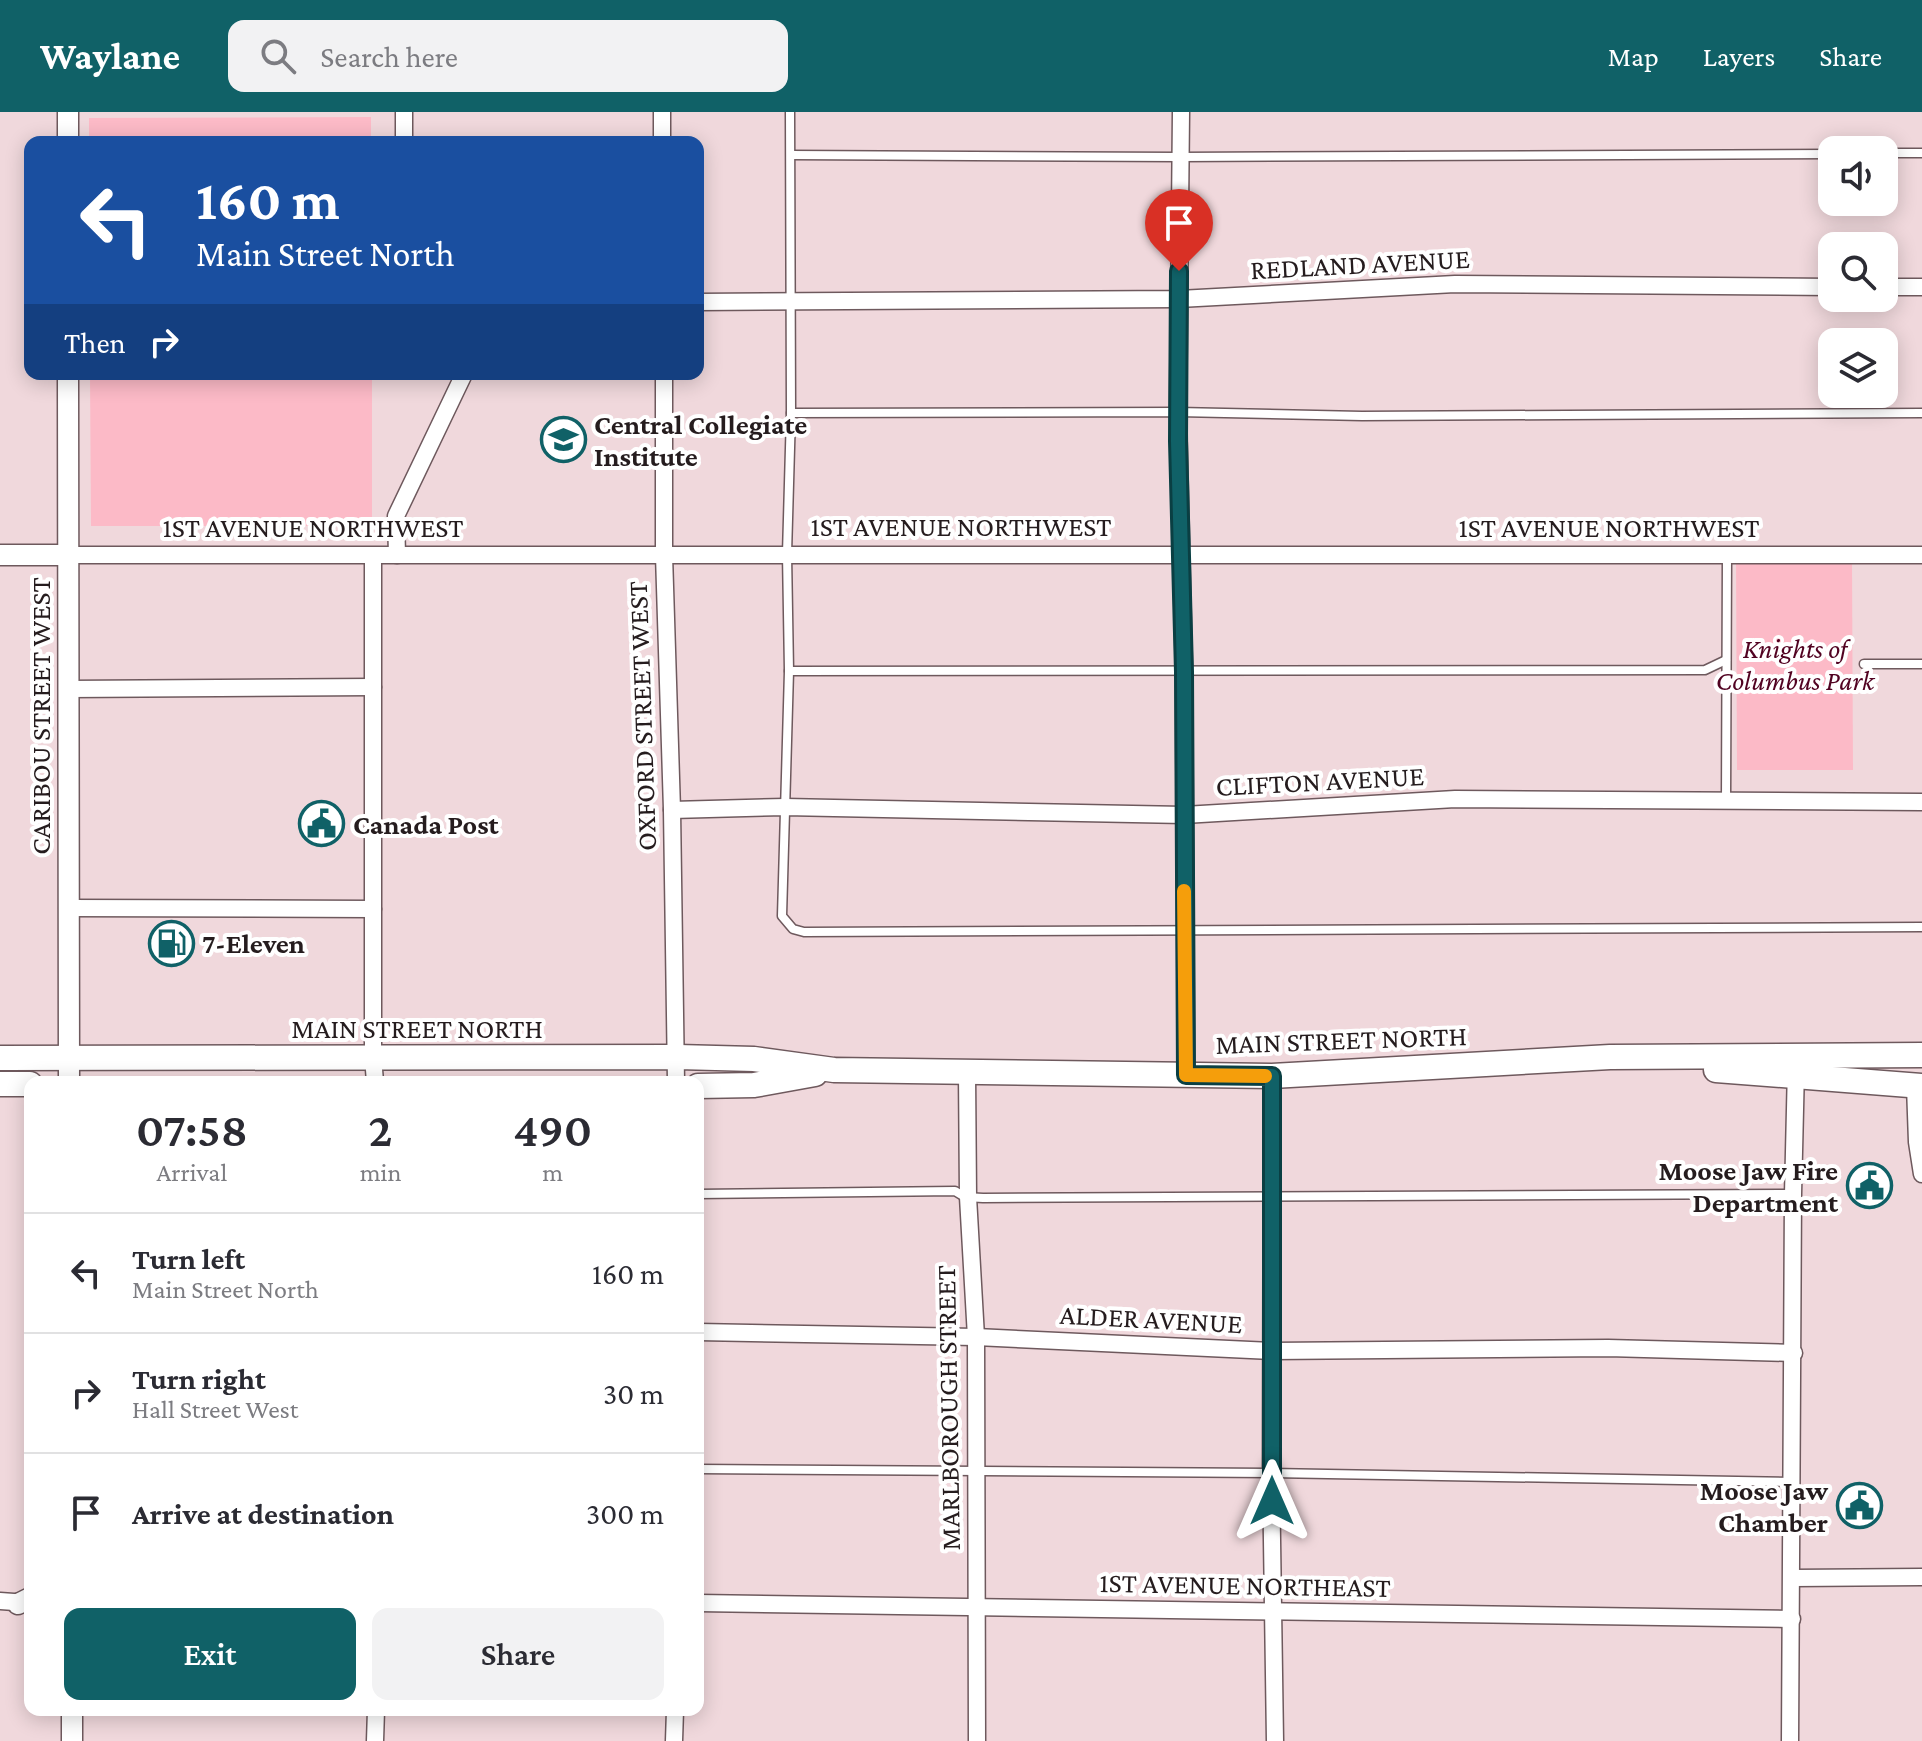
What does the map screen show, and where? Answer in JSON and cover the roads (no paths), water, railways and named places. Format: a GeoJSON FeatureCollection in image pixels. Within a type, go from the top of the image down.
{"type":"FeatureCollection","features":[{"type":"Feature","properties":{"kind":"main road","name":"MAIN STREET NORTH"},"geometry":{"type":"LineString","coordinates":[[0,1058],[69,1070],[373,1057],[678,1057],[754,1059],[834,1070],[1272,1076],[1610,1057],[1701,1069],[1922,1055]]}},
{"type":"Feature","properties":{"kind":"main road","name":"MAIN STREET NORTH"},"geometry":{"type":"LineString","coordinates":[[1796,1065],[1919,1086]]}},
{"type":"Feature","properties":{"kind":"main road","name":"MAIN STREET NORTH"},"geometry":{"type":"LineString","coordinates":[[704,1086],[754,1085],[834,1070]]}},
{"type":"Feature","properties":{"kind":"main road"},"geometry":{"type":"LineString","coordinates":[[0,1084],[24,1084]]}},
{"type":"Feature","properties":{"kind":"street"},"geometry":{"type":"LineString","coordinates":[[68,112],[68,136]]}},
{"type":"Feature","properties":{"kind":"street"},"geometry":{"type":"LineString","coordinates":[[404,112],[404,136]]}},
{"type":"Feature","properties":{"kind":"street"},"geometry":{"type":"LineString","coordinates":[[662,112],[662,136]]}},
{"type":"Feature","properties":{"kind":"street"},"geometry":{"type":"LineString","coordinates":[[1181,112],[1178,412],[1184,672],[1186,1075]]}},
{"type":"Feature","properties":{"kind":"street","name":"REDLAND AVENUE"},"geometry":{"type":"LineString","coordinates":[[704,302],[1179,299],[1455,284],[1818,287]]}},
{"type":"Feature","properties":{"kind":"street"},"geometry":{"type":"LineString","coordinates":[[1898,287],[1922,287]]}},
{"type":"Feature","properties":{"kind":"street","name":"CARIBOU STREET WEST"},"geometry":{"type":"LineString","coordinates":[[68,380],[69,1070]]}},
{"type":"Feature","properties":{"kind":"street"},"geometry":{"type":"LineString","coordinates":[[397,555],[396,516],[461,380]]}},
{"type":"Feature","properties":{"kind":"street","name":"OXFORD STREET WEST"},"geometry":{"type":"LineString","coordinates":[[664,380],[664,555],[676,1076]]}},
{"type":"Feature","properties":{"kind":"street","name":"1ST AVENUE NORTHWEST"},"geometry":{"type":"LineString","coordinates":[[0,555],[1922,555]]}},
{"type":"Feature","properties":{"kind":"street"},"geometry":{"type":"LineString","coordinates":[[373,557],[375,1076]]}},
{"type":"Feature","properties":{"kind":"street"},"geometry":{"type":"LineString","coordinates":[[68,689],[373,687]]}},
{"type":"Feature","properties":{"kind":"street","name":"CLIFTON AVENUE"},"geometry":{"type":"LineString","coordinates":[[672,810],[785,807],[1184,815],[1455,799],[1922,802]]}},
{"type":"Feature","properties":{"kind":"street"},"geometry":{"type":"LineString","coordinates":[[68,908],[373,909]]}},
{"type":"Feature","properties":{"kind":"street"},"geometry":{"type":"LineString","coordinates":[[1790,1741],[1796,1065]]}},
{"type":"Feature","properties":{"kind":"street","name":"MARLBOROUGH STREET"},"geometry":{"type":"LineString","coordinates":[[967,1073],[968,1197],[976,1337],[977,1741]]}},
{"type":"Feature","properties":{"kind":"street"},"geometry":{"type":"LineString","coordinates":[[1272,1076],[1271,1473],[1275,1741]]}},
{"type":"Feature","properties":{"kind":"street"},"geometry":{"type":"LineString","coordinates":[[1919,1086],[1917,1142],[1922,1174]]}},
{"type":"Feature","properties":{"kind":"street","name":"ALDER AVENUE"},"geometry":{"type":"LineString","coordinates":[[704,1332],[976,1337],[1272,1351],[1608,1348],[1794,1353]]}},
{"type":"Feature","properties":{"kind":"street"},"geometry":{"type":"LineString","coordinates":[[1793,1578],[1922,1577]]}},
{"type":"Feature","properties":{"kind":"street","name":"1ST AVENUE NORTHEAST"},"geometry":{"type":"LineString","coordinates":[[704,1603],[1792,1619]]}},
{"type":"Feature","properties":{"kind":"street"},"geometry":{"type":"LineString","coordinates":[[72,1716],[72,1741]]}},
{"type":"Feature","properties":{"kind":"street"},"geometry":{"type":"LineString","coordinates":[[375,1741],[376,1716]]}},
{"type":"Feature","properties":{"kind":"street"},"geometry":{"type":"LineString","coordinates":[[674,1741],[675,1716]]}},
{"type":"Feature","properties":{"kind":"lane"},"geometry":{"type":"LineString","coordinates":[[790,112],[789,671],[782,916],[793,929],[804,932],[1922,927]]}},
{"type":"Feature","properties":{"kind":"lane"},"geometry":{"type":"LineString","coordinates":[[1898,153],[1922,153]]}},
{"type":"Feature","properties":{"kind":"lane"},"geometry":{"type":"LineString","coordinates":[[791,155],[1818,154]]}},
{"type":"Feature","properties":{"kind":"lane"},"geometry":{"type":"LineString","coordinates":[[791,413],[1178,412],[1362,416],[1922,413]]}},
{"type":"Feature","properties":{"kind":"lane"},"geometry":{"type":"LineString","coordinates":[[1726,801],[1727,555]]}},
{"type":"Feature","properties":{"kind":"lane"},"geometry":{"type":"LineString","coordinates":[[789,671],[1705,670],[1726,660]]}},
{"type":"Feature","properties":{"kind":"lane"},"geometry":{"type":"LineString","coordinates":[[1864,664],[1922,664]]}},
{"type":"Feature","properties":{"kind":"lane"},"geometry":{"type":"LineString","coordinates":[[704,1194],[940,1190],[955,1191],[968,1197],[1793,1194]]}},
{"type":"Feature","properties":{"kind":"lane"},"geometry":{"type":"LineString","coordinates":[[704,1469],[1271,1473],[1793,1482]]}},
{"type":"Feature","properties":{"kind":"place","name":"Central Collegiate Institute"},"geometry":{"type":"Point","coordinates":[563,440]}},
{"type":"Feature","properties":{"kind":"place","name":"Canada Post"},"geometry":{"type":"Point","coordinates":[322,824]}},
{"type":"Feature","properties":{"kind":"place","name":"7-Eleven"},"geometry":{"type":"Point","coordinates":[171,943]}},
{"type":"Feature","properties":{"kind":"place","name":"Moose Jaw Fire Department"},"geometry":{"type":"Point","coordinates":[1869,1186]}},
{"type":"Feature","properties":{"kind":"place","name":"Moose Jaw Chamber"},"geometry":{"type":"Point","coordinates":[1859,1506]}},
{"type":"Feature","properties":{"kind":"park label","name":"Knights of Columbus Park"},"geometry":{"type":"Point","coordinates":[1795,664]}}]}
